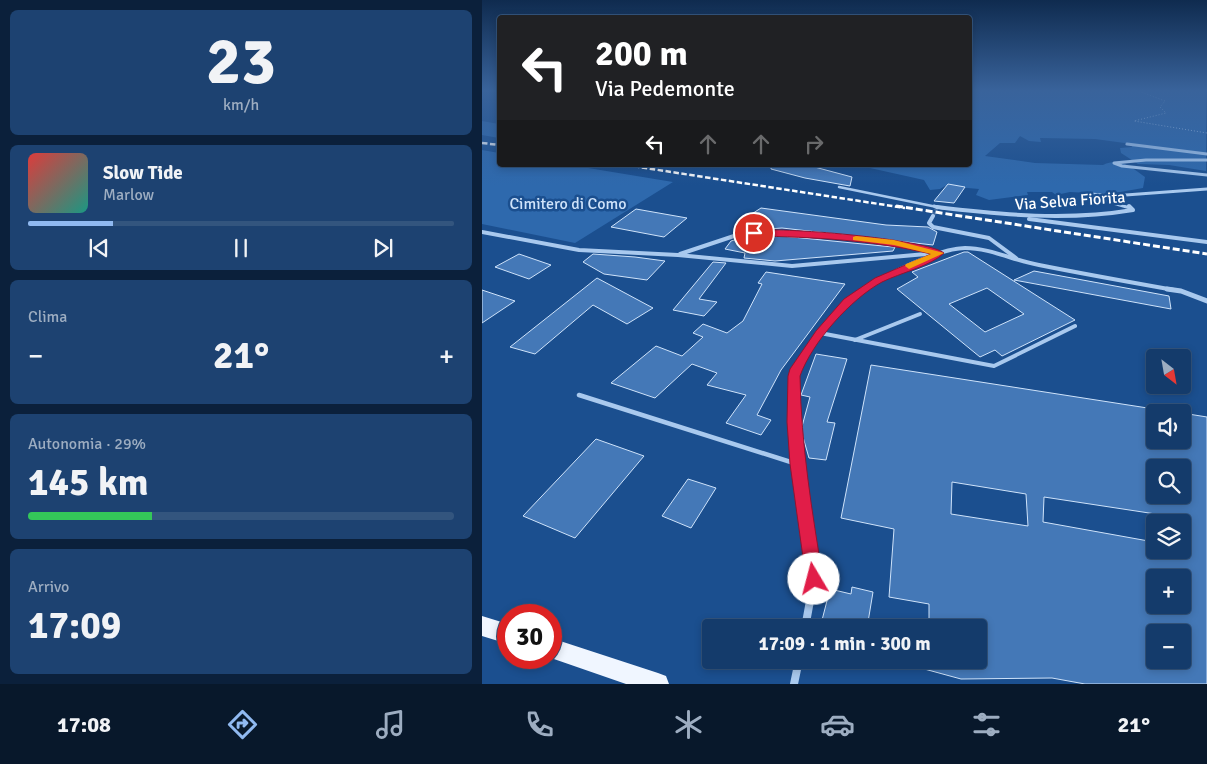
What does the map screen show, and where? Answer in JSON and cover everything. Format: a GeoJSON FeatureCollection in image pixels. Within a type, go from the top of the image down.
{"type":"FeatureCollection","features":[{"type":"Feature","properties":{"kind":"main road"},"geometry":{"type":"LineString","coordinates":[[482,626],[497,631]]}},
{"type":"Feature","properties":{"kind":"main road"},"geometry":{"type":"LineString","coordinates":[[562,652],[658,684]]}},
{"type":"Feature","properties":{"kind":"street"},"geometry":{"type":"LineString","coordinates":[[1127,144],[1206,154]]}},
{"type":"Feature","properties":{"kind":"street","name":"Via Selva Fiorita"},"geometry":{"type":"LineString","coordinates":[[1206,160],[1146,160],[1114,163],[1122,166],[1206,175]]}},
{"type":"Feature","properties":{"kind":"street","name":"Via Selva Fiorita"},"geometry":{"type":"LineString","coordinates":[[937,207],[1011,217],[1054,217],[1133,210],[1127,205],[1089,196],[1206,189]]}},
{"type":"Feature","properties":{"kind":"street"},"geometry":{"type":"LineString","coordinates":[[1011,217],[1119,233],[1206,242]]}},
{"type":"Feature","properties":{"kind":"street"},"geometry":{"type":"LineString","coordinates":[[931,219],[933,227],[989,238],[1019,260]]}},
{"type":"Feature","properties":{"kind":"street"},"geometry":{"type":"LineString","coordinates":[[482,232],[579,250],[678,255],[792,266],[940,253],[970,248],[1019,260],[1180,291],[1206,301]]}},
{"type":"Feature","properties":{"kind":"street"},"geometry":{"type":"LineString","coordinates":[[678,255],[740,234],[782,232],[894,243],[940,253]]}},
{"type":"Feature","properties":{"kind":"street"},"geometry":{"type":"LineString","coordinates":[[807,619],[814,579],[797,464],[794,376],[820,333],[847,301],[878,280],[940,253]]}},
{"type":"Feature","properties":{"kind":"street"},"geometry":{"type":"LineString","coordinates":[[794,684],[797,669]]}},
{"type":"Feature","properties":{"kind":"lane"},"geometry":{"type":"LineString","coordinates":[[839,187],[937,207]]}},
{"type":"Feature","properties":{"kind":"lane"},"geometry":{"type":"LineString","coordinates":[[855,340],[920,314]]}},
{"type":"Feature","properties":{"kind":"lane"},"geometry":{"type":"LineString","coordinates":[[820,333],[994,366],[1075,326]]}},
{"type":"Feature","properties":{"kind":"lane"},"geometry":{"type":"LineString","coordinates":[[579,395],[797,464]]}},
{"type":"Feature","properties":{"kind":"path"},"geometry":{"type":"LineString","coordinates":[[1140,122],[1206,133]]}},
{"type":"Feature","properties":{"kind":"green space"},"geometry":{"type":"Polygon","coordinates":[[[482,122],[497,124],[497,138],[482,135],[482,122]]]}},
{"type":"Feature","properties":{"kind":"green space"},"geometry":{"type":"Polygon","coordinates":[[[972,122],[1206,122],[1206,171],[1169,165],[1138,164],[1121,153],[1120,148],[1132,147],[1132,144],[1095,139],[1040,138],[1041,142],[1029,141],[1020,136],[1015,143],[1000,143],[985,156],[1035,163],[1103,165],[1115,162],[1125,164],[1145,177],[1143,188],[1109,194],[1070,192],[1056,195],[1052,192],[1027,192],[1028,195],[989,200],[976,195],[979,189],[945,186],[940,189],[930,190],[924,180],[870,168],[972,167],[972,122]]]}},
{"type":"Feature","properties":{"kind":"green space","name":"Cimitero di Como"},"geometry":{"type":"Polygon","coordinates":[[[482,150],[497,153],[497,167],[582,167],[673,182],[575,243],[482,224],[482,150]]]}},
{"type":"Feature","properties":{"kind":"building"},"geometry":{"type":"Polygon","coordinates":[[[771,167],[814,167],[852,177],[850,186],[805,178],[771,169],[771,167]]]}},
{"type":"Feature","properties":{"kind":"building"},"geometry":{"type":"Polygon","coordinates":[[[948,184],[965,187],[954,203],[934,201],[948,184]]]}},
{"type":"Feature","properties":{"kind":"building"},"geometry":{"type":"Polygon","coordinates":[[[761,208],[886,225],[928,227],[937,232],[933,245],[782,228],[768,229],[747,217],[761,208]]]}},
{"type":"Feature","properties":{"kind":"building"},"geometry":{"type":"Polygon","coordinates":[[[636,209],[687,218],[664,237],[611,227],[636,209]]]}},
{"type":"Feature","properties":{"kind":"building"},"geometry":{"type":"Polygon","coordinates":[[[782,236],[895,247],[893,251],[775,261],[744,258],[745,253],[725,249],[731,241],[741,238],[782,236]]]}},
{"type":"Feature","properties":{"kind":"building"},"geometry":{"type":"Polygon","coordinates":[[[968,252],[1075,320],[1002,356],[995,350],[980,357],[897,289],[918,277],[912,272],[968,252]],[[987,288],[949,304],[985,332],[1024,314],[987,288]]]}},
{"type":"Feature","properties":{"kind":"building"},"geometry":{"type":"Polygon","coordinates":[[[519,254],[551,265],[529,279],[495,267],[519,254]]]}},
{"type":"Feature","properties":{"kind":"building"},"geometry":{"type":"Polygon","coordinates":[[[593,254],[665,261],[647,280],[604,274],[583,262],[593,254]]]}},
{"type":"Feature","properties":{"kind":"building"},"geometry":{"type":"Polygon","coordinates":[[[713,262],[726,263],[699,299],[717,302],[704,316],[673,310],[713,262]]]}},
{"type":"Feature","properties":{"kind":"building"},"geometry":{"type":"Polygon","coordinates":[[[1034,271],[1169,296],[1171,309],[1014,280],[1034,271]]]}},
{"type":"Feature","properties":{"kind":"building"},"geometry":{"type":"Polygon","coordinates":[[[766,272],[845,284],[781,370],[757,415],[771,420],[761,435],[726,423],[746,395],[707,385],[717,373],[692,364],[655,398],[611,383],[656,346],[682,356],[703,337],[693,333],[703,324],[727,333],[743,321],[762,284],[758,283],[766,272]]]}},
{"type":"Feature","properties":{"kind":"building"},"geometry":{"type":"Polygon","coordinates":[[[597,278],[653,308],[627,324],[593,305],[535,354],[510,347],[597,278]]]}},
{"type":"Feature","properties":{"kind":"building"},"geometry":{"type":"Polygon","coordinates":[[[482,290],[515,301],[482,323],[482,290]]]}},
{"type":"Feature","properties":{"kind":"building"},"geometry":{"type":"Polygon","coordinates":[[[816,354],[847,359],[827,422],[835,423],[826,460],[809,458],[801,430],[810,397],[801,395],[816,354]]]}},
{"type":"Feature","properties":{"kind":"building"},"geometry":{"type":"Polygon","coordinates":[[[871,365],[1146,408],[1146,449],[1191,449],[1191,414],[1207,417],[1207,684],[1085,684],[1052,678],[961,679],[924,669],[987,669],[987,619],[929,619],[929,604],[889,597],[894,529],[841,518],[871,365]],[[952,482],[951,514],[1028,526],[1026,494],[952,482]],[[1044,497],[1043,522],[1146,541],[1146,559],[1191,559],[1191,514],[1156,514],[1044,497]]]}},
{"type":"Feature","properties":{"kind":"building"},"geometry":{"type":"Polygon","coordinates":[[[596,439],[644,456],[575,538],[523,516],[596,439]]]}},
{"type":"Feature","properties":{"kind":"building"},"geometry":{"type":"Polygon","coordinates":[[[688,479],[716,488],[691,528],[662,516],[688,479]]]}},
{"type":"Feature","properties":{"kind":"building"},"geometry":{"type":"Polygon","coordinates":[[[852,587],[873,592],[868,619],[822,619],[830,589],[851,594],[852,587]]]}},
{"type":"Feature","properties":{"kind":"tunnel"},"geometry":{"type":"LineString","coordinates":[[933,216],[937,207]]}},
{"type":"Feature","properties":{"kind":"railway"},"geometry":{"type":"LineString","coordinates":[[482,143],[497,145]]}},
{"type":"Feature","properties":{"kind":"railway"},"geometry":{"type":"LineString","coordinates":[[639,167],[905,208]]}},
{"type":"Feature","properties":{"kind":"railway"},"geometry":{"type":"LineString","coordinates":[[896,206],[1207,254]]}},
{"type":"Feature","properties":{"kind":"slow traffic"},"geometry":{"type":"LineString","coordinates":[[856,239],[894,243],[940,253],[909,266]]}},
{"type":"Feature","properties":{"kind":"route"},"geometry":{"type":"LineString","coordinates":[[754,233],[814,234],[894,243],[940,253],[878,280],[847,301],[820,333],[796,369],[794,376],[794,422],[797,464],[814,579]]}}]}
